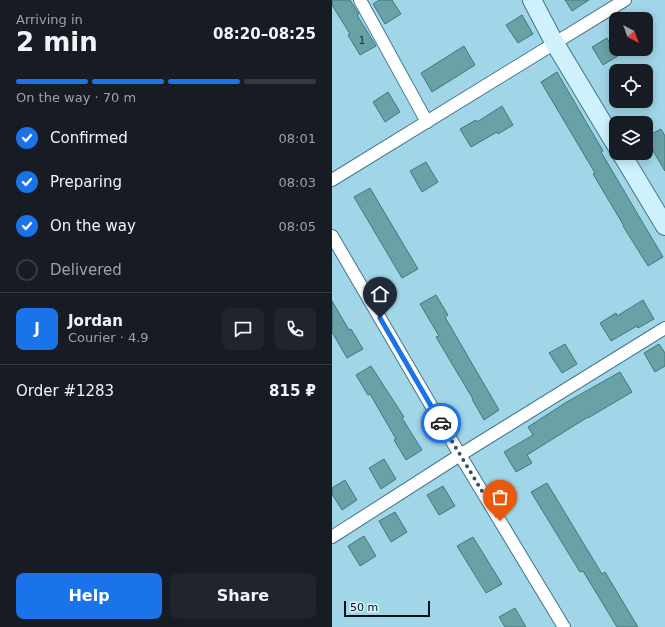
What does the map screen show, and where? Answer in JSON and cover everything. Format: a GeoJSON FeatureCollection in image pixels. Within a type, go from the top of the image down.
{"type":"FeatureCollection","features":[{"type":"Feature","properties":{"kind":"street"},"geometry":{"type":"LineString","coordinates":[[360,0],[427,122]]}},
{"type":"Feature","properties":{"kind":"street"},"geometry":{"type":"LineString","coordinates":[[532,0],[554,42],[609,132]]}},
{"type":"Feature","properties":{"kind":"street"},"geometry":{"type":"LineString","coordinates":[[332,180],[554,42],[625,0]]}},
{"type":"Feature","properties":{"kind":"street"},"geometry":{"type":"LineString","coordinates":[[625,160],[665,226]]}},
{"type":"Feature","properties":{"kind":"street"},"geometry":{"type":"LineString","coordinates":[[332,236],[460,455],[564,627]]}},
{"type":"Feature","properties":{"kind":"street"},"geometry":{"type":"LineString","coordinates":[[332,537],[460,455],[665,328]]}},
{"type":"Feature","properties":{"kind":"building"},"geometry":{"type":"Polygon","coordinates":[[[332,0],[350,0],[359,14],[357,15],[376,46],[360,55],[348,35],[350,34],[332,5],[332,0]]]}},
{"type":"Feature","properties":{"kind":"building"},"geometry":{"type":"Polygon","coordinates":[[[379,0],[392,0],[401,14],[385,24],[373,4],[379,0]]]}},
{"type":"Feature","properties":{"kind":"building"},"geometry":{"type":"Polygon","coordinates":[[[565,0],[589,0],[572,11],[565,0]]]}},
{"type":"Feature","properties":{"kind":"building"},"geometry":{"type":"Polygon","coordinates":[[[522,15],[533,34],[518,43],[506,25],[522,15]]]}},
{"type":"Feature","properties":{"kind":"building"},"geometry":{"type":"Polygon","coordinates":[[[607,38],[609,41],[609,56],[618,56],[603,65],[592,47],[607,38]]]}},
{"type":"Feature","properties":{"kind":"building"},"geometry":{"type":"Polygon","coordinates":[[[464,46],[475,65],[432,92],[421,73],[464,46]]]}},
{"type":"Feature","properties":{"kind":"building"},"geometry":{"type":"Polygon","coordinates":[[[557,72],[603,151],[601,152],[663,257],[648,266],[623,226],[593,174],[595,173],[541,82],[557,72]]]}},
{"type":"Feature","properties":{"kind":"building"},"geometry":{"type":"Polygon","coordinates":[[[388,92],[400,112],[385,122],[373,102],[388,92]]]}},
{"type":"Feature","properties":{"kind":"building"},"geometry":{"type":"Polygon","coordinates":[[[502,106],[513,125],[498,134],[497,132],[471,147],[460,129],[476,120],[477,122],[502,106]]]}},
{"type":"Feature","properties":{"kind":"building"},"geometry":{"type":"Polygon","coordinates":[[[661,129],[665,136],[665,171],[653,151],[653,133],[661,129]]]}},
{"type":"Feature","properties":{"kind":"building"},"geometry":{"type":"Polygon","coordinates":[[[426,162],[438,182],[422,192],[410,171],[426,162]]]}},
{"type":"Feature","properties":{"kind":"building"},"geometry":{"type":"Polygon","coordinates":[[[370,188],[418,269],[402,278],[354,197],[370,188]]]}},
{"type":"Feature","properties":{"kind":"building"},"geometry":{"type":"Polygon","coordinates":[[[436,295],[448,315],[445,317],[499,410],[484,420],[436,337],[439,336],[420,304],[436,295]]]}},
{"type":"Feature","properties":{"kind":"building"},"geometry":{"type":"Polygon","coordinates":[[[643,300],[654,319],[638,328],[637,326],[611,341],[600,323],[616,313],[617,316],[643,300]]]}},
{"type":"Feature","properties":{"kind":"building"},"geometry":{"type":"Polygon","coordinates":[[[332,301],[349,330],[351,329],[363,349],[347,358],[332,332],[332,301]]]}},
{"type":"Feature","properties":{"kind":"building"},"geometry":{"type":"Polygon","coordinates":[[[565,344],[577,364],[562,373],[549,353],[565,344]]]}},
{"type":"Feature","properties":{"kind":"building"},"geometry":{"type":"Polygon","coordinates":[[[659,344],[665,353],[665,366],[655,372],[644,353],[659,344]]]}},
{"type":"Feature","properties":{"kind":"building"},"geometry":{"type":"Polygon","coordinates":[[[371,366],[404,417],[402,418],[422,450],[406,460],[394,440],[396,439],[370,394],[368,395],[356,375],[371,366]]]}},
{"type":"Feature","properties":{"kind":"building"},"geometry":{"type":"Polygon","coordinates":[[[620,372],[632,392],[588,417],[527,455],[532,463],[516,472],[504,452],[533,435],[528,427],[565,403],[620,372]]]}},
{"type":"Feature","properties":{"kind":"building"},"geometry":{"type":"Polygon","coordinates":[[[384,459],[396,479],[381,489],[369,468],[384,459]]]}},
{"type":"Feature","properties":{"kind":"building"},"geometry":{"type":"Polygon","coordinates":[[[345,480],[357,500],[342,510],[332,494],[332,488],[345,480]]]}},
{"type":"Feature","properties":{"kind":"building"},"geometry":{"type":"Polygon","coordinates":[[[547,483],[602,574],[605,572],[638,627],[617,627],[583,571],[580,572],[531,492],[547,483]]]}},
{"type":"Feature","properties":{"kind":"building"},"geometry":{"type":"Polygon","coordinates":[[[443,486],[455,506],[439,515],[427,495],[443,486]]]}},
{"type":"Feature","properties":{"kind":"building"},"geometry":{"type":"Polygon","coordinates":[[[395,512],[407,532],[391,542],[379,521],[395,512]]]}},
{"type":"Feature","properties":{"kind":"building"},"geometry":{"type":"Polygon","coordinates":[[[364,536],[376,556],[360,566],[348,546],[364,536]]]}},
{"type":"Feature","properties":{"kind":"building"},"geometry":{"type":"Polygon","coordinates":[[[473,537],[502,584],[486,593],[457,546],[473,537]]]}},
{"type":"Feature","properties":{"kind":"building"},"geometry":{"type":"Polygon","coordinates":[[[515,608],[526,627],[505,627],[499,617],[515,608]]]}},
{"type":"Feature","properties":{"kind":"way so far"},"geometry":{"type":"LineString","coordinates":[[441,423],[500,521]]}},
{"type":"Feature","properties":{"kind":"route"},"geometry":{"type":"LineString","coordinates":[[380,318],[441,423]]}}]}
